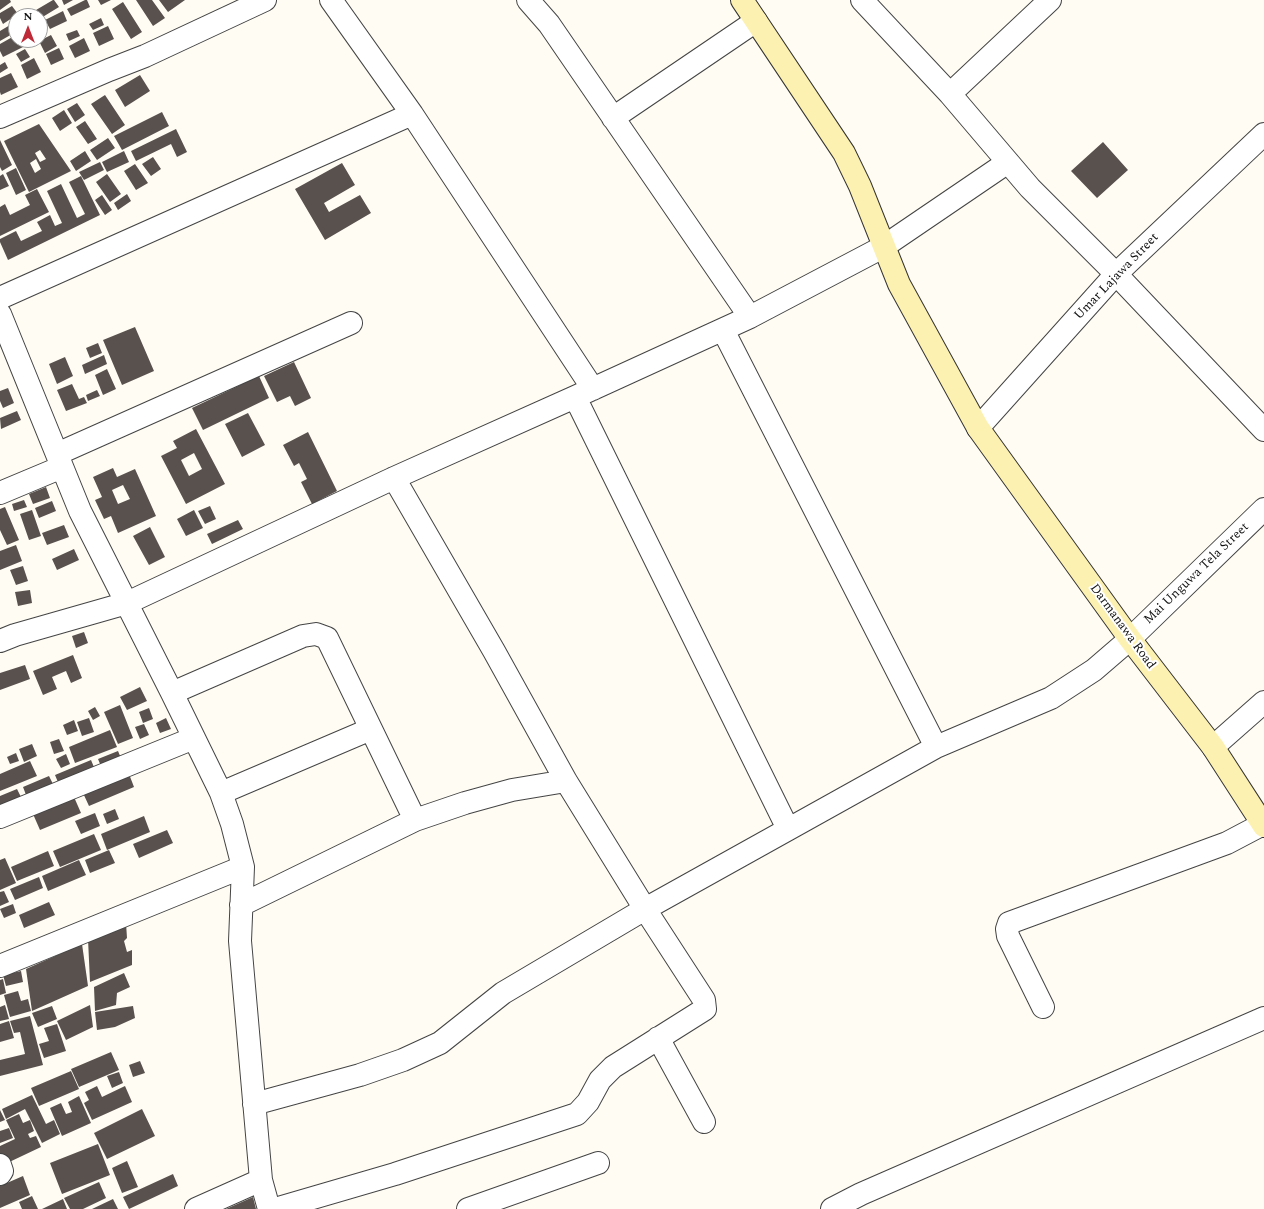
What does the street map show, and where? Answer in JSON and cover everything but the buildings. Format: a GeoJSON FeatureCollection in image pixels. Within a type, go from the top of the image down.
{"type":"FeatureCollection","features":[{"type":"Feature","properties":{"kind":"street"},"geometry":{"type":"LineString","coordinates":[[331,0],[412,114],[584,393],[788,829]]}},
{"type":"Feature","properties":{"kind":"street"},"geometry":{"type":"LineString","coordinates":[[528,0],[549,24],[750,317]]}},
{"type":"Feature","properties":{"kind":"street","name":"Darmanawa Road"},"geometry":{"type":"LineString","coordinates":[[742,0],[844,154],[860,186],[899,284],[978,428],[1130,639],[1213,747],[1263,825]]}},
{"type":"Feature","properties":{"kind":"street"},"geometry":{"type":"LineString","coordinates":[[862,0],[950,94],[1030,188],[1116,274],[1264,430]]}},
{"type":"Feature","properties":{"kind":"street"},"geometry":{"type":"LineString","coordinates":[[950,94],[1050,0]]}},
{"type":"Feature","properties":{"kind":"street"},"geometry":{"type":"LineString","coordinates":[[0,117],[145,56],[259,1]]}},
{"type":"Feature","properties":{"kind":"street"},"geometry":{"type":"LineString","coordinates":[[613,118],[756,21]]}},
{"type":"Feature","properties":{"kind":"street"},"geometry":{"type":"LineString","coordinates":[[0,298],[412,114]]}},
{"type":"Feature","properties":{"kind":"street","name":"Umar Lajawa Street"},"geometry":{"type":"LineString","coordinates":[[978,428],[1116,274],[1264,134]]}},
{"type":"Feature","properties":{"kind":"street"},"geometry":{"type":"LineString","coordinates":[[0,641],[15,635],[127,603],[394,478],[723,330],[883,247],[1008,162]]}},
{"type":"Feature","properties":{"kind":"street"},"geometry":{"type":"LineString","coordinates":[[0,314],[8,357],[60,461],[80,512],[194,738],[220,793],[232,824],[243,867],[240,941],[261,1180],[269,1209]]}},
{"type":"Feature","properties":{"kind":"street"},"geometry":{"type":"LineString","coordinates":[[0,493],[60,461],[351,322]]}},
{"type":"Feature","properties":{"kind":"street"},"geometry":{"type":"LineString","coordinates":[[723,330],[936,747]]}},
{"type":"Feature","properties":{"kind":"street"},"geometry":{"type":"LineString","coordinates":[[275,1209],[395,1174],[577,1114],[588,1102],[600,1080],[613,1067],[705,1009],[704,1000],[645,909],[566,781],[494,651],[394,478]]}},
{"type":"Feature","properties":{"kind":"street","name":"Mai Unguwa Tela Street"},"geometry":{"type":"LineString","coordinates":[[254,1104],[360,1075],[403,1060],[440,1043],[503,993],[645,909],[936,747],[1051,698],[1094,670],[1130,639],[1264,509]]}},
{"type":"Feature","properties":{"kind":"street"},"geometry":{"type":"LineString","coordinates":[[172,693],[303,636],[316,634],[327,638],[415,820]]}},
{"type":"Feature","properties":{"kind":"street"},"geometry":{"type":"LineString","coordinates":[[1213,747],[1264,702]]}},
{"type":"Feature","properties":{"kind":"street"},"geometry":{"type":"LineString","coordinates":[[220,793],[371,729]]}},
{"type":"Feature","properties":{"kind":"street"},"geometry":{"type":"LineString","coordinates":[[0,817],[194,738]]}},
{"type":"Feature","properties":{"kind":"street"},"geometry":{"type":"LineString","coordinates":[[241,905],[415,820],[512,790],[566,781]]}},
{"type":"Feature","properties":{"kind":"street"},"geometry":{"type":"LineString","coordinates":[[1043,1007],[1008,936],[1007,929],[1009,923],[1227,843],[1263,825]]}},
{"type":"Feature","properties":{"kind":"street"},"geometry":{"type":"LineString","coordinates":[[0,966],[243,867]]}},
{"type":"Feature","properties":{"kind":"street"},"geometry":{"type":"LineString","coordinates":[[832,1209],[861,1194],[1264,1018]]}},
{"type":"Feature","properties":{"kind":"street"},"geometry":{"type":"LineString","coordinates":[[658,1038],[704,1122]]}},
{"type":"Feature","properties":{"kind":"street"},"geometry":{"type":"LineString","coordinates":[[468,1209],[598,1164]]}},
{"type":"Feature","properties":{"kind":"street"},"geometry":{"type":"LineString","coordinates":[[0,1165],[2,1170],[0,1174]]}},
{"type":"Feature","properties":{"kind":"street"},"geometry":{"type":"LineString","coordinates":[[196,1209],[261,1180]]}}]}
